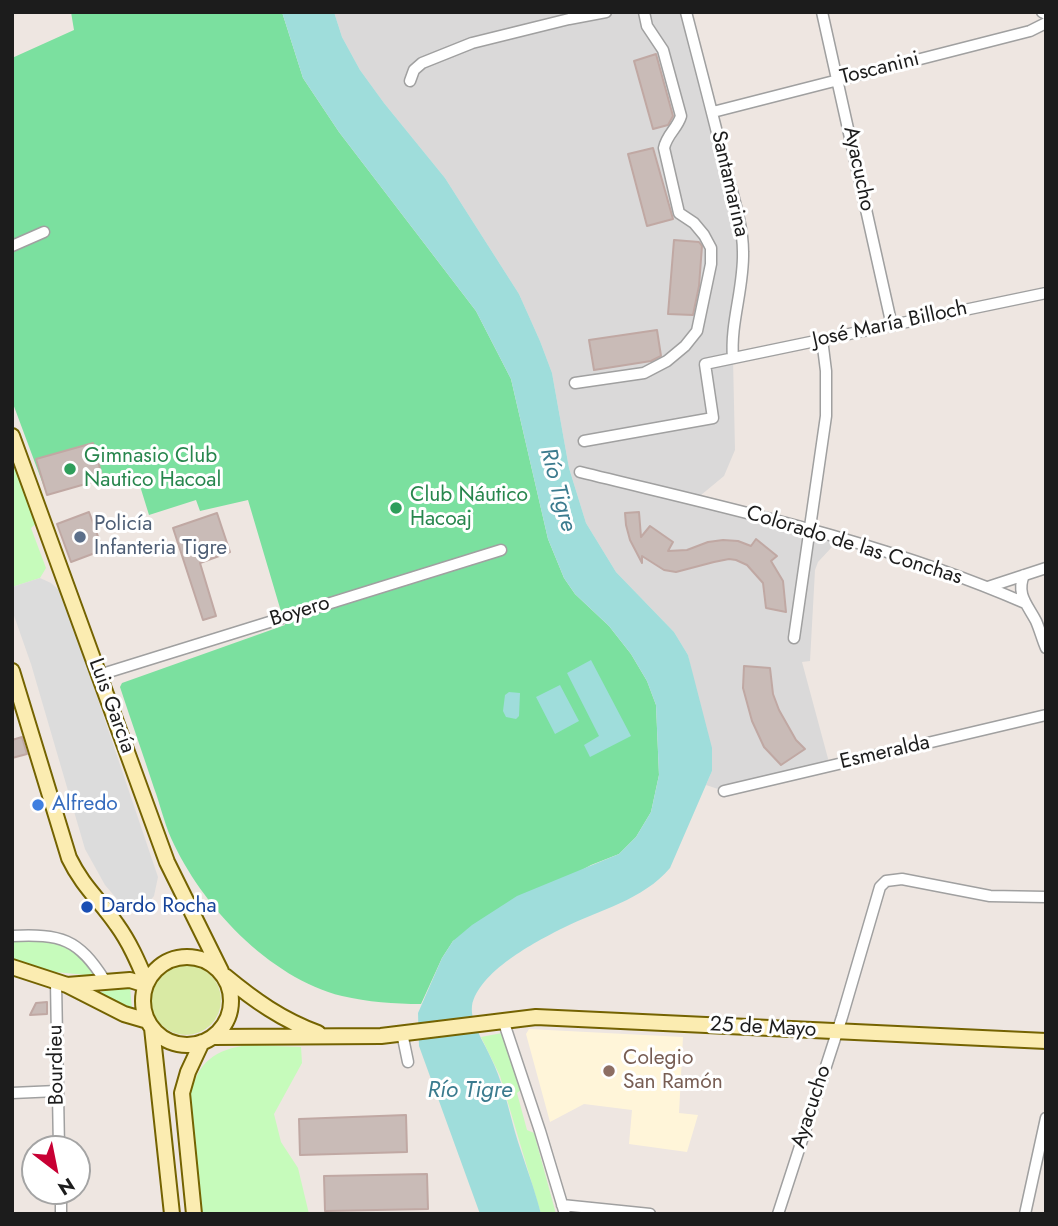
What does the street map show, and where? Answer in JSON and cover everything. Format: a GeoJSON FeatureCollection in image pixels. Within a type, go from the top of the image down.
{"type":"FeatureCollection","features":[{"type":"Feature","properties":{"kind":"main road","name":"Luis García"},"geometry":{"type":"LineString","coordinates":[[12,436],[167,862],[223,973],[260,1005],[283,1018],[329,1037]]}},
{"type":"Feature","properties":{"kind":"main road"},"geometry":{"type":"LineString","coordinates":[[12,671],[69,858],[85,886],[113,919],[130,945],[146,984]]}},
{"type":"Feature","properties":{"kind":"main road"},"geometry":{"type":"LineString","coordinates":[[172,1214],[150,1025],[143,1000],[146,984],[162,965],[181,957],[201,959],[223,973],[230,988],[230,1010],[224,1024],[207,1039],[188,1072],[182,1093],[194,1214]]}},
{"type":"Feature","properties":{"kind":"main road"},"geometry":{"type":"LineString","coordinates":[[12,967],[62,983],[150,1025],[174,1043],[183,1045],[207,1039]]}},
{"type":"Feature","properties":{"kind":"main road"},"geometry":{"type":"LineString","coordinates":[[62,983],[130,981],[146,984]]}},
{"type":"Feature","properties":{"kind":"main road","name":"25 de Mayo"},"geometry":{"type":"LineString","coordinates":[[207,1039],[351,1037],[536,1017],[1046,1041]]}},
{"type":"Feature","properties":{"kind":"street"},"geometry":{"type":"LineString","coordinates":[[410,81],[414,70],[422,63],[472,43],[606,12]]}},
{"type":"Feature","properties":{"kind":"street"},"geometry":{"type":"LineString","coordinates":[[575,383],[645,373],[667,361],[685,346],[697,331],[712,264],[711,248],[705,235],[680,214],[664,148],[666,138],[678,126],[681,116],[663,50],[648,26],[644,12]]}},
{"type":"Feature","properties":{"kind":"street","name":"Santamarina"},"geometry":{"type":"LineString","coordinates":[[686,12],[740,223],[742,280],[732,341],[733,358]]}},
{"type":"Feature","properties":{"kind":"street","name":"Ayacucho"},"geometry":{"type":"LineString","coordinates":[[822,12],[892,326]]}},
{"type":"Feature","properties":{"kind":"street","name":"Toscanini"},"geometry":{"type":"LineString","coordinates":[[713,112],[1030,31],[1046,23]]}},
{"type":"Feature","properties":{"kind":"street"},"geometry":{"type":"LineString","coordinates":[[12,246],[44,232]]}},
{"type":"Feature","properties":{"kind":"street","name":"José María Billoch"},"geometry":{"type":"LineString","coordinates":[[584,441],[713,418],[705,364],[1046,293]]}},
{"type":"Feature","properties":{"kind":"street"},"geometry":{"type":"LineString","coordinates":[[794,638],[825,416],[826,371],[822,339]]}},
{"type":"Feature","properties":{"kind":"street","name":"Colorado de las Conchas"},"geometry":{"type":"LineString","coordinates":[[580,472],[809,528],[988,587],[1046,568]]}},
{"type":"Feature","properties":{"kind":"street","name":"Boyero"},"geometry":{"type":"LineString","coordinates":[[99,675],[501,550]]}},
{"type":"Feature","properties":{"kind":"street"},"geometry":{"type":"LineString","coordinates":[[1024,575],[1020,588],[1046,648]]}},
{"type":"Feature","properties":{"kind":"street"},"geometry":{"type":"LineString","coordinates":[[988,587],[1025,603]]}},
{"type":"Feature","properties":{"kind":"street","name":"Esmeralda"},"geometry":{"type":"LineString","coordinates":[[724,791],[1046,715]]}},
{"type":"Feature","properties":{"kind":"street","name":"Ayacucho"},"geometry":{"type":"LineString","coordinates":[[778,1214],[877,895],[886,881],[902,879],[990,895],[1046,897]]}},
{"type":"Feature","properties":{"kind":"street"},"geometry":{"type":"LineString","coordinates":[[12,936],[55,937],[67,940],[86,956],[105,981]]}},
{"type":"Feature","properties":{"kind":"street","name":"Bourdieu"},"geometry":{"type":"LineString","coordinates":[[59,1135],[57,1091],[62,983]]}},
{"type":"Feature","properties":{"kind":"street"},"geometry":{"type":"LineString","coordinates":[[503,1020],[564,1209],[650,1214]]}},
{"type":"Feature","properties":{"kind":"street"},"geometry":{"type":"LineString","coordinates":[[408,1032],[408,1062]]}},
{"type":"Feature","properties":{"kind":"street"},"geometry":{"type":"LineString","coordinates":[[12,1093],[57,1091]]}},
{"type":"Feature","properties":{"kind":"street"},"geometry":{"type":"LineString","coordinates":[[1025,1214],[1046,1118]]}},
{"type":"Feature","properties":{"kind":"shaded area"},"geometry":{"type":"Polygon","coordinates":[[[334,12],[686,12],[743,251],[733,358],[735,450],[724,476],[695,500],[834,536],[832,547],[818,562],[815,570],[810,661],[802,662],[830,766],[724,791],[706,785],[712,771],[688,655],[674,632],[616,572],[586,523],[569,468],[552,373],[519,294],[445,178],[360,70],[342,37],[334,12]]]}},
{"type":"Feature","properties":{"kind":"shaded area"},"geometry":{"type":"Polygon","coordinates":[[[40,578],[62,593],[158,877],[154,896],[143,909],[134,913],[128,912],[105,885],[85,849],[31,664],[12,610],[12,587],[40,578]]]}},
{"type":"Feature","properties":{"kind":"shaded area","name":"Colegio San Ramón"},"geometry":{"type":"Polygon","coordinates":[[[529,1029],[683,1037],[679,1113],[698,1115],[687,1152],[629,1144],[632,1110],[584,1104],[550,1122],[526,1034],[529,1029]]]}},
{"type":"Feature","properties":{"kind":"green space","name":"Club Náutico Hacoaj"},"geometry":{"type":"Polygon","coordinates":[[[71,12],[282,12],[303,78],[339,132],[476,311],[511,379],[548,539],[564,578],[575,594],[609,626],[631,654],[647,681],[656,705],[659,775],[651,812],[636,837],[619,854],[591,865],[453,941],[442,958],[421,1004],[342,996],[315,987],[264,956],[219,913],[200,888],[166,826],[120,687],[122,683],[285,625],[248,500],[200,511],[196,500],[149,515],[136,473],[47,495],[12,401],[12,58],[74,30],[71,12]]]}},
{"type":"Feature","properties":{"kind":"green space"},"geometry":{"type":"Polygon","coordinates":[[[12,451],[38,522],[31,528],[46,568],[40,578],[12,587],[12,451]]]}},
{"type":"Feature","properties":{"kind":"green space"},"geometry":{"type":"Polygon","coordinates":[[[35,939],[63,945],[78,953],[96,976],[45,971],[12,959],[13,941],[35,939]]]}},
{"type":"Feature","properties":{"kind":"green space"},"geometry":{"type":"Polygon","coordinates":[[[186,965],[211,975],[221,1000],[211,1025],[186,1035],[161,1025],[151,1000],[161,975],[186,965]]]}},
{"type":"Feature","properties":{"kind":"green space"},"geometry":{"type":"Polygon","coordinates":[[[130,987],[132,1009],[94,993],[130,987]]]}},
{"type":"Feature","properties":{"kind":"green space"},"geometry":{"type":"Polygon","coordinates":[[[502,1033],[521,1090],[517,1093],[527,1130],[534,1133],[556,1214],[541,1214],[500,1076],[481,1037],[502,1033]]]}},
{"type":"Feature","properties":{"kind":"green space"},"geometry":{"type":"Polygon","coordinates":[[[249,1045],[301,1047],[302,1063],[274,1114],[281,1142],[298,1168],[309,1214],[202,1214],[190,1097],[193,1085],[209,1059],[226,1050],[249,1045]]]}},
{"type":"Feature","properties":{"kind":"water","name":"Río Tigre"},"geometry":{"type":"Polygon","coordinates":[[[282,12],[334,12],[342,37],[360,70],[445,178],[519,294],[552,373],[569,468],[586,523],[616,572],[674,632],[688,655],[712,748],[712,771],[670,868],[634,896],[563,928],[523,950],[496,970],[476,993],[472,1006],[473,1019],[501,1084],[541,1214],[480,1214],[419,1046],[418,1013],[442,958],[453,941],[472,925],[517,896],[619,854],[636,837],[651,812],[659,775],[656,705],[647,681],[631,654],[609,626],[575,594],[564,578],[548,539],[511,379],[476,311],[339,132],[303,78],[282,12]]]}},
{"type":"Feature","properties":{"kind":"water"},"geometry":{"type":"Polygon","coordinates":[[[591,660],[631,736],[590,757],[584,745],[599,736],[567,673],[591,660]]]}},
{"type":"Feature","properties":{"kind":"water"},"geometry":{"type":"Polygon","coordinates":[[[560,685],[579,721],[555,734],[536,697],[560,685]]]}},
{"type":"Feature","properties":{"kind":"water"},"geometry":{"type":"Polygon","coordinates":[[[509,692],[520,693],[519,716],[516,719],[506,717],[503,711],[505,695],[509,692]]]}},
{"type":"Feature","properties":{"kind":"building"},"geometry":{"type":"Polygon","coordinates":[[[656,54],[673,116],[668,125],[653,129],[634,61],[656,54]]]}},
{"type":"Feature","properties":{"kind":"building"},"geometry":{"type":"Polygon","coordinates":[[[653,148],[673,219],[647,226],[628,154],[653,148]]]}},
{"type":"Feature","properties":{"kind":"building"},"geometry":{"type":"Polygon","coordinates":[[[674,240],[699,242],[702,246],[699,286],[693,315],[668,314],[674,240]]]}},
{"type":"Feature","properties":{"kind":"building"},"geometry":{"type":"Polygon","coordinates":[[[657,330],[661,356],[651,361],[594,370],[589,340],[657,330]]]}},
{"type":"Feature","properties":{"kind":"building","name":"Gimnasio Club Nautico Hacoal"},"geometry":{"type":"Polygon","coordinates":[[[93,443],[103,479],[47,495],[36,459],[93,443]]]}},
{"type":"Feature","properties":{"kind":"building","name":"Policía Infanteria Tigre"},"geometry":{"type":"Polygon","coordinates":[[[89,512],[103,550],[71,562],[57,524],[89,512]]]}},
{"type":"Feature","properties":{"kind":"building"},"geometry":{"type":"Polygon","coordinates":[[[639,512],[641,537],[650,526],[673,542],[668,551],[687,550],[723,540],[738,541],[751,546],[756,539],[777,556],[771,561],[783,581],[786,612],[766,608],[763,583],[747,565],[736,560],[714,562],[676,572],[664,570],[642,556],[642,563],[630,540],[625,513],[639,512]]]}},
{"type":"Feature","properties":{"kind":"building"},"geometry":{"type":"Polygon","coordinates":[[[217,513],[230,552],[200,563],[216,616],[203,620],[173,528],[217,513]]]}},
{"type":"Feature","properties":{"kind":"building"},"geometry":{"type":"Polygon","coordinates":[[[744,666],[770,668],[773,694],[779,710],[796,740],[805,749],[781,765],[764,747],[752,721],[743,688],[744,666]]]}},
{"type":"Feature","properties":{"kind":"building"},"geometry":{"type":"Polygon","coordinates":[[[22,737],[27,754],[12,758],[12,740],[22,737]]]}},
{"type":"Feature","properties":{"kind":"building"},"geometry":{"type":"Polygon","coordinates":[[[47,1002],[47,1014],[30,1015],[36,1003],[47,1002]]]}},
{"type":"Feature","properties":{"kind":"building"},"geometry":{"type":"Polygon","coordinates":[[[406,1115],[407,1152],[300,1155],[299,1119],[406,1115]]]}},
{"type":"Feature","properties":{"kind":"building"},"geometry":{"type":"Polygon","coordinates":[[[427,1174],[428,1209],[325,1211],[324,1176],[427,1174]]]}},
{"type":"Feature","properties":{"kind":"place","name":"Gimnasio Club Nautico Hacoal"},"geometry":{"type":"Point","coordinates":[70,469]}},
{"type":"Feature","properties":{"kind":"place","name":"Club Náutico Hacoaj"},"geometry":{"type":"Point","coordinates":[396,508]}},
{"type":"Feature","properties":{"kind":"place","name":"Policía Infanteria Tigre"},"geometry":{"type":"Point","coordinates":[80,537]}},
{"type":"Feature","properties":{"kind":"place","name":"Alfredo"},"geometry":{"type":"Point","coordinates":[38,805]}},
{"type":"Feature","properties":{"kind":"place","name":"Dardo Rocha"},"geometry":{"type":"Point","coordinates":[87,907]}},
{"type":"Feature","properties":{"kind":"place","name":"Colegio San Ramón"},"geometry":{"type":"Point","coordinates":[609,1071]}}]}
